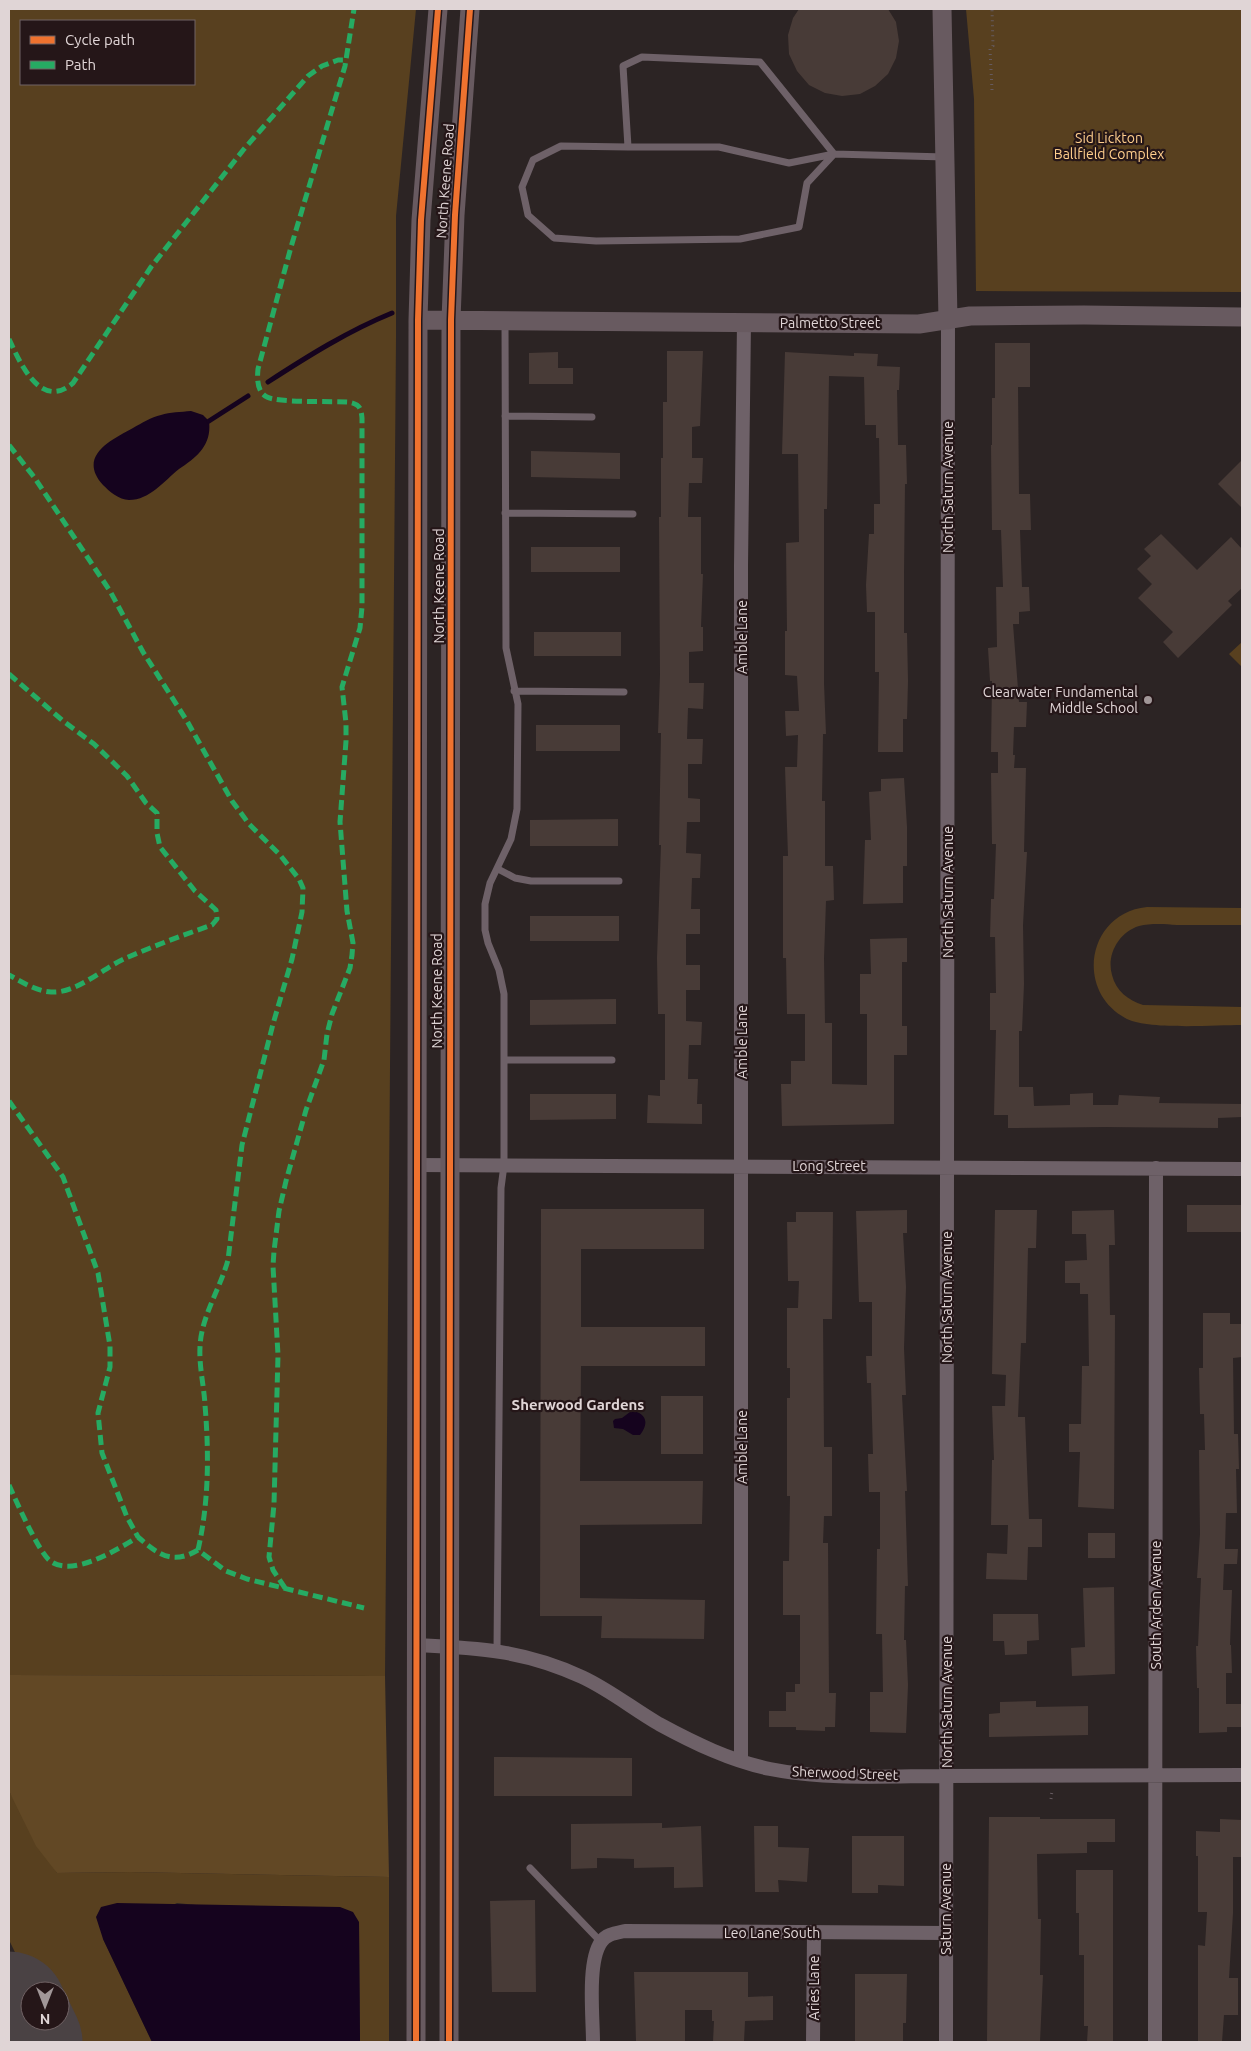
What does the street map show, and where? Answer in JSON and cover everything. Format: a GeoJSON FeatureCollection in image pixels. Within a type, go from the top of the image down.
{"type":"FeatureCollection","features":[{"type":"Feature","properties":{"kind":"main road","name":"North Keene Road"},"geometry":{"type":"LineString","coordinates":[[416,2042],[418,320],[421,220],[438,9]]}},
{"type":"Feature","properties":{"kind":"main road","name":"North Keene Road"},"geometry":{"type":"LineString","coordinates":[[449,2042],[451,320],[454,215],[470,9]]}},
{"type":"Feature","properties":{"kind":"main road","name":"North Saturn Avenue"},"geometry":{"type":"LineString","coordinates":[[942,9],[948,320]]}},
{"type":"Feature","properties":{"kind":"main road","name":"Palmetto Street"},"geometry":{"type":"LineString","coordinates":[[418,320],[919,324],[970,316],[1242,317]]}},
{"type":"Feature","properties":{"kind":"street","name":"North Saturn Avenue"},"geometry":{"type":"LineString","coordinates":[[947,1776],[948,320]]}},
{"type":"Feature","properties":{"kind":"street","name":"Amble Lane"},"geometry":{"type":"LineString","coordinates":[[741,1761],[743,1166],[741,566],[744,322]]}},
{"type":"Feature","properties":{"kind":"street","name":"Long Street"},"geometry":{"type":"LineString","coordinates":[[416,1165],[1242,1169]]}},
{"type":"Feature","properties":{"kind":"street","name":"South Arden Avenue"},"geometry":{"type":"LineString","coordinates":[[1155,2042],[1156,1168]]}},
{"type":"Feature","properties":{"kind":"street","name":"Sherwood Street"},"geometry":{"type":"LineString","coordinates":[[415,1645],[498,1650],[542,1661],[583,1677],[667,1728],[704,1747],[741,1761],[770,1769],[806,1774],[947,1776],[1242,1775]]}},
{"type":"Feature","properties":{"kind":"street","name":"Saturn Avenue"},"geometry":{"type":"LineString","coordinates":[[946,2042],[947,1776]]}},
{"type":"Feature","properties":{"kind":"street","name":"Leo Lane South"},"geometry":{"type":"LineString","coordinates":[[601,1942],[610,1935],[625,1931],[946,1933]]}},
{"type":"Feature","properties":{"kind":"street","name":"Aries Lane"},"geometry":{"type":"LineString","coordinates":[[813,2042],[814,1933]]}},
{"type":"Feature","properties":{"kind":"street"},"geometry":{"type":"LineString","coordinates":[[593,2042],[593,1962],[601,1942]]}},
{"type":"Feature","properties":{"kind":"lane"},"geometry":{"type":"LineString","coordinates":[[628,147],[623,66],[642,57],[760,62],[834,154]]}},
{"type":"Feature","properties":{"kind":"lane"},"geometry":{"type":"LineString","coordinates":[[834,154],[807,183],[799,227],[740,239],[596,241],[554,238],[528,215],[522,187],[533,160],[561,146],[719,147],[789,164],[834,154],[945,157]]}},
{"type":"Feature","properties":{"kind":"lane"},"geometry":{"type":"LineString","coordinates":[[498,1650],[500,1188],[504,1165],[504,994],[499,970],[485,930],[485,904],[490,883],[511,839],[517,809],[518,704],[506,648],[505,321]]}},
{"type":"Feature","properties":{"kind":"lane"},"geometry":{"type":"LineString","coordinates":[[505,416],[592,417]]}},
{"type":"Feature","properties":{"kind":"lane"},"geometry":{"type":"LineString","coordinates":[[505,513],[633,514]]}},
{"type":"Feature","properties":{"kind":"lane"},"geometry":{"type":"LineString","coordinates":[[514,691],[624,692]]}},
{"type":"Feature","properties":{"kind":"lane"},"geometry":{"type":"LineString","coordinates":[[498,869],[515,878],[531,881],[619,881]]}},
{"type":"Feature","properties":{"kind":"lane"},"geometry":{"type":"LineString","coordinates":[[504,1060],[612,1060]]}},
{"type":"Feature","properties":{"kind":"lane"},"geometry":{"type":"LineString","coordinates":[[530,1868],[601,1942]]}},
{"type":"Feature","properties":{"kind":"path"},"geometry":{"type":"LineString","coordinates":[[992,9],[993,46],[990,49],[992,90]]}},
{"type":"Feature","properties":{"kind":"green space"},"geometry":{"type":"Polygon","coordinates":[[[9,9],[416,9],[396,216],[385,1676],[9,1675],[9,9]]]}},
{"type":"Feature","properties":{"kind":"green space","name":"Sid Lickton Ballfield Complex"},"geometry":{"type":"Polygon","coordinates":[[[966,9],[1242,9],[1242,292],[976,291],[974,99],[966,9]]]}},
{"type":"Feature","properties":{"kind":"green space"},"geometry":{"type":"Polygon","coordinates":[[[1242,642],[1242,667],[1229,654],[1242,642]]]}},
{"type":"Feature","properties":{"kind":"green space"},"geometry":{"type":"Polygon","coordinates":[[[1147,907],[1242,908],[1242,925],[1153,924],[1132,929],[1120,939],[1113,952],[1111,967],[1116,986],[1128,998],[1143,1005],[1242,1007],[1242,1025],[1151,1025],[1127,1019],[1110,1007],[1099,991],[1094,973],[1095,955],[1100,938],[1111,923],[1127,912],[1147,907]]]}},
{"type":"Feature","properties":{"kind":"green space"},"geometry":{"type":"Polygon","coordinates":[[[9,1791],[57,1873],[130,1872],[389,1877],[389,2042],[360,2042],[359,1922],[177,1903],[103,1939],[152,2042],[59,2042],[54,2031],[70,2031],[70,1981],[29,1981],[9,1940],[9,1791]]]}},
{"type":"Feature","properties":{"kind":"shaded area"},"geometry":{"type":"Polygon","coordinates":[[[191,411],[203,415],[209,421],[206,444],[192,460],[156,489],[137,499],[129,500],[118,497],[103,485],[96,475],[94,466],[95,457],[107,444],[154,417],[168,413],[191,411]]]}},
{"type":"Feature","properties":{"kind":"shaded area"},"geometry":{"type":"Polygon","coordinates":[[[634,1411],[642,1415],[645,1421],[640,1435],[633,1435],[623,1429],[614,1428],[613,1421],[615,1419],[622,1418],[634,1411]]]}},
{"type":"Feature","properties":{"kind":"shaded area"},"geometry":{"type":"Polygon","coordinates":[[[9,1675],[385,1676],[389,1877],[130,1872],[57,1873],[36,1846],[9,1791],[9,1675]]]}},
{"type":"Feature","properties":{"kind":"shaded area"},"geometry":{"type":"Polygon","coordinates":[[[117,1903],[340,1907],[353,1912],[359,1922],[360,2042],[152,2042],[103,1939],[96,1917],[101,1907],[117,1903]]]}},
{"type":"Feature","properties":{"kind":"building"},"geometry":{"type":"Polygon","coordinates":[[[799,9],[888,9],[896,22],[899,41],[896,58],[888,74],[875,86],[860,94],[842,96],[825,93],[809,85],[797,71],[789,54],[788,35],[793,18],[799,9]]]}},
{"type":"Feature","properties":{"kind":"building"},"geometry":{"type":"Polygon","coordinates":[[[995,343],[1030,343],[1030,387],[1018,387],[1019,494],[1030,494],[1031,530],[1020,530],[1022,587],[1029,587],[1030,611],[1019,612],[1019,624],[1013,624],[1019,702],[1027,702],[1026,727],[1014,727],[1013,755],[1015,755],[1014,768],[1026,768],[1024,852],[1027,852],[1023,925],[1024,984],[1022,1031],[1019,1031],[1019,1087],[1033,1087],[1034,1106],[1070,1105],[1070,1094],[1093,1093],[1093,1105],[1118,1105],[1119,1095],[1160,1097],[1159,1103],[1242,1104],[1242,1117],[1218,1118],[1218,1128],[1008,1128],[1008,1115],[994,1115],[996,1030],[990,1030],[990,993],[996,993],[995,937],[990,937],[991,899],[994,899],[996,844],[992,844],[991,773],[998,773],[998,752],[991,752],[992,681],[990,681],[988,648],[997,647],[996,587],[1003,587],[1001,530],[992,530],[991,445],[992,398],[995,398],[995,343]]]}},
{"type":"Feature","properties":{"kind":"building"},"geometry":{"type":"Polygon","coordinates":[[[667,351],[703,351],[700,426],[692,427],[692,458],[703,458],[702,483],[689,483],[688,517],[701,517],[701,574],[703,574],[701,627],[703,627],[703,651],[689,652],[689,683],[704,683],[703,709],[688,708],[687,739],[703,739],[702,764],[688,764],[688,798],[700,799],[700,822],[687,822],[686,853],[701,854],[700,878],[692,878],[691,909],[700,909],[700,934],[686,934],[686,965],[700,965],[700,990],[686,990],[686,1021],[702,1022],[701,1045],[689,1045],[688,1079],[698,1079],[697,1104],[702,1104],[702,1124],[647,1123],[648,1095],[660,1096],[660,1080],[665,1080],[665,1014],[658,1014],[657,958],[661,845],[659,845],[661,733],[658,733],[660,675],[659,517],[661,517],[663,402],[667,402],[667,351]]]}},
{"type":"Feature","properties":{"kind":"building"},"geometry":{"type":"Polygon","coordinates":[[[558,352],[558,368],[573,368],[573,384],[529,384],[529,353],[558,352]]]}},
{"type":"Feature","properties":{"kind":"building"},"geometry":{"type":"Polygon","coordinates":[[[785,352],[854,356],[854,353],[878,354],[877,366],[900,367],[899,390],[897,390],[898,445],[906,445],[907,484],[905,484],[904,633],[907,633],[908,681],[907,719],[903,719],[903,752],[878,752],[879,672],[875,672],[875,612],[867,612],[866,585],[869,534],[874,534],[874,504],[880,504],[879,438],[876,438],[876,425],[865,425],[864,377],[829,376],[827,509],[824,509],[824,683],[826,734],[823,734],[822,801],[825,801],[825,866],[833,866],[834,900],[826,901],[824,958],[825,1023],[832,1023],[832,1084],[867,1085],[867,1014],[860,1014],[860,974],[871,974],[870,939],[907,938],[907,962],[902,962],[902,1026],[907,1026],[907,1055],[894,1055],[894,1124],[782,1126],[781,1084],[791,1084],[791,1061],[805,1061],[805,1014],[787,1014],[786,958],[783,958],[783,856],[788,856],[785,767],[797,767],[798,735],[786,736],[785,711],[799,711],[797,676],[785,675],[785,631],[787,631],[786,543],[799,542],[798,454],[782,454],[785,352]]]}},
{"type":"Feature","properties":{"kind":"building"},"geometry":{"type":"Polygon","coordinates":[[[531,451],[620,453],[620,479],[531,477],[531,451]]]}},
{"type":"Feature","properties":{"kind":"building"},"geometry":{"type":"Polygon","coordinates":[[[1242,460],[1242,508],[1218,484],[1242,460]]]}},
{"type":"Feature","properties":{"kind":"building"},"geometry":{"type":"Polygon","coordinates":[[[1161,534],[1197,570],[1231,537],[1242,549],[1242,588],[1228,601],[1232,605],[1178,658],[1163,642],[1173,632],[1138,598],[1152,584],[1137,569],[1151,556],[1144,549],[1161,534]]]}},
{"type":"Feature","properties":{"kind":"building"},"geometry":{"type":"Polygon","coordinates":[[[531,547],[620,547],[620,572],[531,572],[531,547]]]}},
{"type":"Feature","properties":{"kind":"building"},"geometry":{"type":"Polygon","coordinates":[[[534,632],[621,632],[621,656],[534,656],[534,632]]]}},
{"type":"Feature","properties":{"kind":"building"},"geometry":{"type":"Polygon","coordinates":[[[536,725],[620,725],[620,751],[536,751],[536,725]]]}},
{"type":"Feature","properties":{"kind":"building"},"geometry":{"type":"Polygon","coordinates":[[[904,778],[907,866],[903,866],[903,903],[863,904],[865,840],[871,840],[869,792],[881,791],[881,779],[904,778]]]}},
{"type":"Feature","properties":{"kind":"building"},"geometry":{"type":"Polygon","coordinates":[[[618,819],[618,846],[530,846],[530,820],[618,819]]]}},
{"type":"Feature","properties":{"kind":"building"},"geometry":{"type":"Polygon","coordinates":[[[530,916],[619,916],[619,941],[530,941],[530,916]]]}},
{"type":"Feature","properties":{"kind":"building"},"geometry":{"type":"Polygon","coordinates":[[[616,999],[616,1024],[530,1025],[530,1000],[616,999]]]}},
{"type":"Feature","properties":{"kind":"building"},"geometry":{"type":"Polygon","coordinates":[[[530,1094],[616,1094],[616,1119],[530,1120],[530,1094]]]}},
{"type":"Feature","properties":{"kind":"building"},"geometry":{"type":"Polygon","coordinates":[[[1187,1205],[1242,1205],[1242,1232],[1187,1232],[1187,1205]]]}},
{"type":"Feature","properties":{"kind":"building"},"geometry":{"type":"Polygon","coordinates":[[[541,1209],[704,1209],[704,1249],[581,1249],[581,1327],[705,1327],[705,1366],[581,1366],[580,1481],[703,1481],[702,1524],[580,1525],[580,1598],[705,1600],[704,1639],[601,1638],[602,1616],[540,1616],[541,1209]]]}},
{"type":"Feature","properties":{"kind":"building"},"geometry":{"type":"Polygon","coordinates":[[[907,1210],[907,1233],[903,1233],[906,1287],[904,1348],[906,1395],[902,1395],[907,1491],[905,1491],[908,1586],[905,1586],[904,1640],[906,1640],[908,1685],[906,1733],[870,1732],[870,1692],[883,1692],[882,1634],[876,1634],[877,1549],[880,1549],[880,1492],[869,1492],[868,1454],[873,1454],[871,1383],[867,1383],[866,1356],[872,1356],[872,1302],[859,1302],[856,1211],[907,1210]]]}},
{"type":"Feature","properties":{"kind":"building"},"geometry":{"type":"Polygon","coordinates":[[[995,1210],[1037,1210],[1036,1248],[1028,1248],[1026,1343],[1021,1343],[1018,1417],[1025,1417],[1029,1519],[1042,1519],[1042,1547],[1028,1547],[1027,1580],[986,1579],[987,1553],[1007,1554],[1008,1525],[991,1525],[992,1460],[994,1460],[992,1406],[1005,1406],[1006,1375],[992,1374],[995,1210]]]}},
{"type":"Feature","properties":{"kind":"building"},"geometry":{"type":"Polygon","coordinates":[[[1114,1210],[1115,1245],[1109,1245],[1110,1315],[1115,1315],[1114,1509],[1078,1507],[1080,1452],[1069,1452],[1069,1424],[1081,1424],[1082,1366],[1089,1366],[1088,1294],[1080,1294],[1080,1283],[1065,1283],[1065,1261],[1087,1260],[1086,1234],[1072,1234],[1072,1211],[1114,1210]]]}},
{"type":"Feature","properties":{"kind":"building"},"geometry":{"type":"Polygon","coordinates":[[[796,1212],[833,1212],[832,1319],[823,1319],[824,1447],[832,1447],[832,1516],[824,1516],[823,1543],[828,1543],[829,1693],[836,1693],[835,1727],[825,1727],[825,1731],[796,1730],[796,1727],[769,1727],[769,1711],[786,1711],[786,1692],[795,1692],[795,1684],[800,1684],[800,1615],[783,1615],[783,1561],[789,1561],[790,1496],[787,1496],[787,1398],[790,1398],[790,1368],[787,1368],[787,1308],[798,1308],[799,1281],[788,1281],[787,1222],[796,1222],[796,1212]]]}},
{"type":"Feature","properties":{"kind":"building"},"geometry":{"type":"Polygon","coordinates":[[[1203,1313],[1230,1313],[1230,1324],[1242,1324],[1242,1357],[1233,1358],[1234,1434],[1238,1434],[1239,1469],[1236,1469],[1237,1513],[1226,1513],[1225,1549],[1238,1549],[1237,1564],[1224,1564],[1223,1590],[1232,1590],[1230,1645],[1232,1673],[1226,1673],[1226,1704],[1241,1704],[1241,1727],[1227,1727],[1227,1732],[1199,1733],[1199,1688],[1197,1688],[1196,1646],[1198,1646],[1201,1578],[1197,1578],[1200,1534],[1199,1450],[1205,1450],[1204,1414],[1200,1414],[1199,1368],[1203,1368],[1203,1313]]]}},
{"type":"Feature","properties":{"kind":"building"},"geometry":{"type":"Polygon","coordinates":[[[661,1396],[703,1396],[703,1454],[661,1454],[661,1396]]]}},
{"type":"Feature","properties":{"kind":"building"},"geometry":{"type":"Polygon","coordinates":[[[1088,1533],[1115,1533],[1115,1558],[1088,1558],[1088,1533]]]}},
{"type":"Feature","properties":{"kind":"building"},"geometry":{"type":"Polygon","coordinates":[[[1114,1587],[1115,1674],[1072,1676],[1071,1648],[1085,1647],[1083,1588],[1114,1587]]]}},
{"type":"Feature","properties":{"kind":"building"},"geometry":{"type":"Polygon","coordinates":[[[993,1614],[1038,1614],[1039,1640],[1027,1641],[1027,1654],[1005,1655],[1004,1641],[993,1641],[993,1614]]]}},
{"type":"Feature","properties":{"kind":"building"},"geometry":{"type":"Polygon","coordinates":[[[1036,1701],[1036,1707],[1088,1706],[1088,1735],[989,1737],[989,1714],[1000,1713],[1000,1702],[1036,1701]]]}},
{"type":"Feature","properties":{"kind":"building"},"geometry":{"type":"Polygon","coordinates":[[[494,1757],[632,1758],[632,1796],[494,1796],[494,1757]]]}},
{"type":"Feature","properties":{"kind":"building"},"geometry":{"type":"Polygon","coordinates":[[[989,1817],[1115,1819],[1115,1842],[1087,1842],[1087,1853],[1037,1854],[1038,1919],[1041,1919],[1040,1975],[1043,1975],[1040,2042],[987,2042],[989,1817]]]}},
{"type":"Feature","properties":{"kind":"building"},"geometry":{"type":"Polygon","coordinates":[[[1220,1819],[1242,1820],[1242,1857],[1233,1857],[1233,1913],[1229,1978],[1238,1978],[1238,2015],[1224,2015],[1222,2042],[1198,2042],[1198,1945],[1205,1946],[1207,1912],[1198,1912],[1196,1831],[1220,1832],[1220,1819]]]}},
{"type":"Feature","properties":{"kind":"building"},"geometry":{"type":"Polygon","coordinates":[[[662,1823],[662,1828],[701,1826],[703,1887],[674,1888],[674,1867],[634,1868],[634,1859],[597,1858],[597,1868],[571,1869],[571,1824],[662,1823]]]}},
{"type":"Feature","properties":{"kind":"building"},"geometry":{"type":"Polygon","coordinates":[[[754,1826],[778,1826],[778,1847],[809,1848],[807,1882],[778,1880],[779,1892],[755,1892],[754,1826]]]}},
{"type":"Feature","properties":{"kind":"building"},"geometry":{"type":"Polygon","coordinates":[[[852,1836],[904,1836],[904,1886],[878,1885],[878,1893],[852,1893],[852,1836]]]}},
{"type":"Feature","properties":{"kind":"building"},"geometry":{"type":"Polygon","coordinates":[[[1076,1870],[1113,1870],[1113,2042],[1087,2042],[1088,2026],[1084,2026],[1084,1955],[1079,1955],[1079,1913],[1076,1913],[1076,1870]]]}},
{"type":"Feature","properties":{"kind":"building"},"geometry":{"type":"Polygon","coordinates":[[[535,1900],[536,1992],[492,1992],[490,1901],[535,1900]]]}},
{"type":"Feature","properties":{"kind":"building"},"geometry":{"type":"Polygon","coordinates":[[[634,1972],[748,1972],[748,1997],[773,1996],[773,2020],[745,2021],[744,2042],[713,2042],[714,2021],[712,2021],[712,2010],[685,2010],[685,2042],[636,2041],[634,1972]]]}},
{"type":"Feature","properties":{"kind":"building"},"geometry":{"type":"Polygon","coordinates":[[[855,1974],[907,1974],[906,2023],[903,2023],[903,2042],[855,2042],[855,1974]]]}},
{"type":"Feature","properties":{"kind":"waterway"},"geometry":{"type":"LineString","coordinates":[[268,382],[313,353],[392,313]]}},
{"type":"Feature","properties":{"kind":"waterway"},"geometry":{"type":"LineString","coordinates":[[209,421],[248,396]]}},
{"type":"Feature","properties":{"kind":"runway"},"geometry":{"type":"LineString","coordinates":[[9,2009],[25,2042]]}},
{"type":"Feature","properties":{"kind":"marked path"},"geometry":{"type":"LineString","coordinates":[[285,1588],[273,1570],[269,1557],[274,1504],[278,1355],[273,1266],[279,1211],[286,1181],[306,1110],[324,1060],[332,1014],[350,968],[352,955],[353,943],[347,911],[340,822],[346,741],[342,687],[360,628],[362,607],[362,418],[359,407],[348,402],[293,401],[267,397],[259,389],[258,369],[291,247],[345,66],[354,9]]}},
{"type":"Feature","properties":{"kind":"marked path"},"geometry":{"type":"LineString","coordinates":[[9,339],[26,371],[33,381],[42,388],[51,391],[62,390],[73,383],[151,267],[244,149],[308,76],[322,66],[338,60],[346,60]]}},
{"type":"Feature","properties":{"kind":"marked path"},"geometry":{"type":"LineString","coordinates":[[9,445],[34,477],[110,591],[143,652],[187,721],[232,801],[249,824],[280,855],[299,879],[303,888],[302,912],[292,959],[242,1145],[228,1260],[207,1314],[201,1336],[200,1362],[205,1405],[207,1459],[206,1496],[198,1550]]}},
{"type":"Feature","properties":{"kind":"marked path"},"geometry":{"type":"LineString","coordinates":[[9,674],[62,720],[94,744],[127,776],[146,803],[157,813],[157,833],[160,847],[195,891],[216,910],[217,919],[212,925],[126,958],[80,985],[60,992],[40,990],[9,975]]}},
{"type":"Feature","properties":{"kind":"marked path"},"geometry":{"type":"LineString","coordinates":[[9,1101],[63,1177],[98,1273],[110,1346],[110,1367],[98,1413],[102,1453],[127,1517],[138,1537]]}},
{"type":"Feature","properties":{"kind":"marked path"},"geometry":{"type":"LineString","coordinates":[[9,1485],[44,1555],[58,1565],[69,1566],[94,1560],[107,1555],[138,1537],[153,1549],[166,1556],[181,1557],[198,1550],[226,1571],[247,1579],[364,1608]]}},
{"type":"Feature","properties":{"kind":"cycle path"},"geometry":{"type":"LineString","coordinates":[[416,2042],[418,320],[421,220],[438,9]]}},
{"type":"Feature","properties":{"kind":"cycle path"},"geometry":{"type":"LineString","coordinates":[[449,2042],[451,320],[455,215],[470,9]]}},
{"type":"Feature","properties":{"kind":"place","name":"Clearwater Fundamental Middle School"},"geometry":{"type":"Point","coordinates":[1148,700]}},
{"type":"Feature","properties":{"kind":"district","name":"Sherwood Gardens"},"geometry":{"type":"Point","coordinates":[578,1404]}}]}
